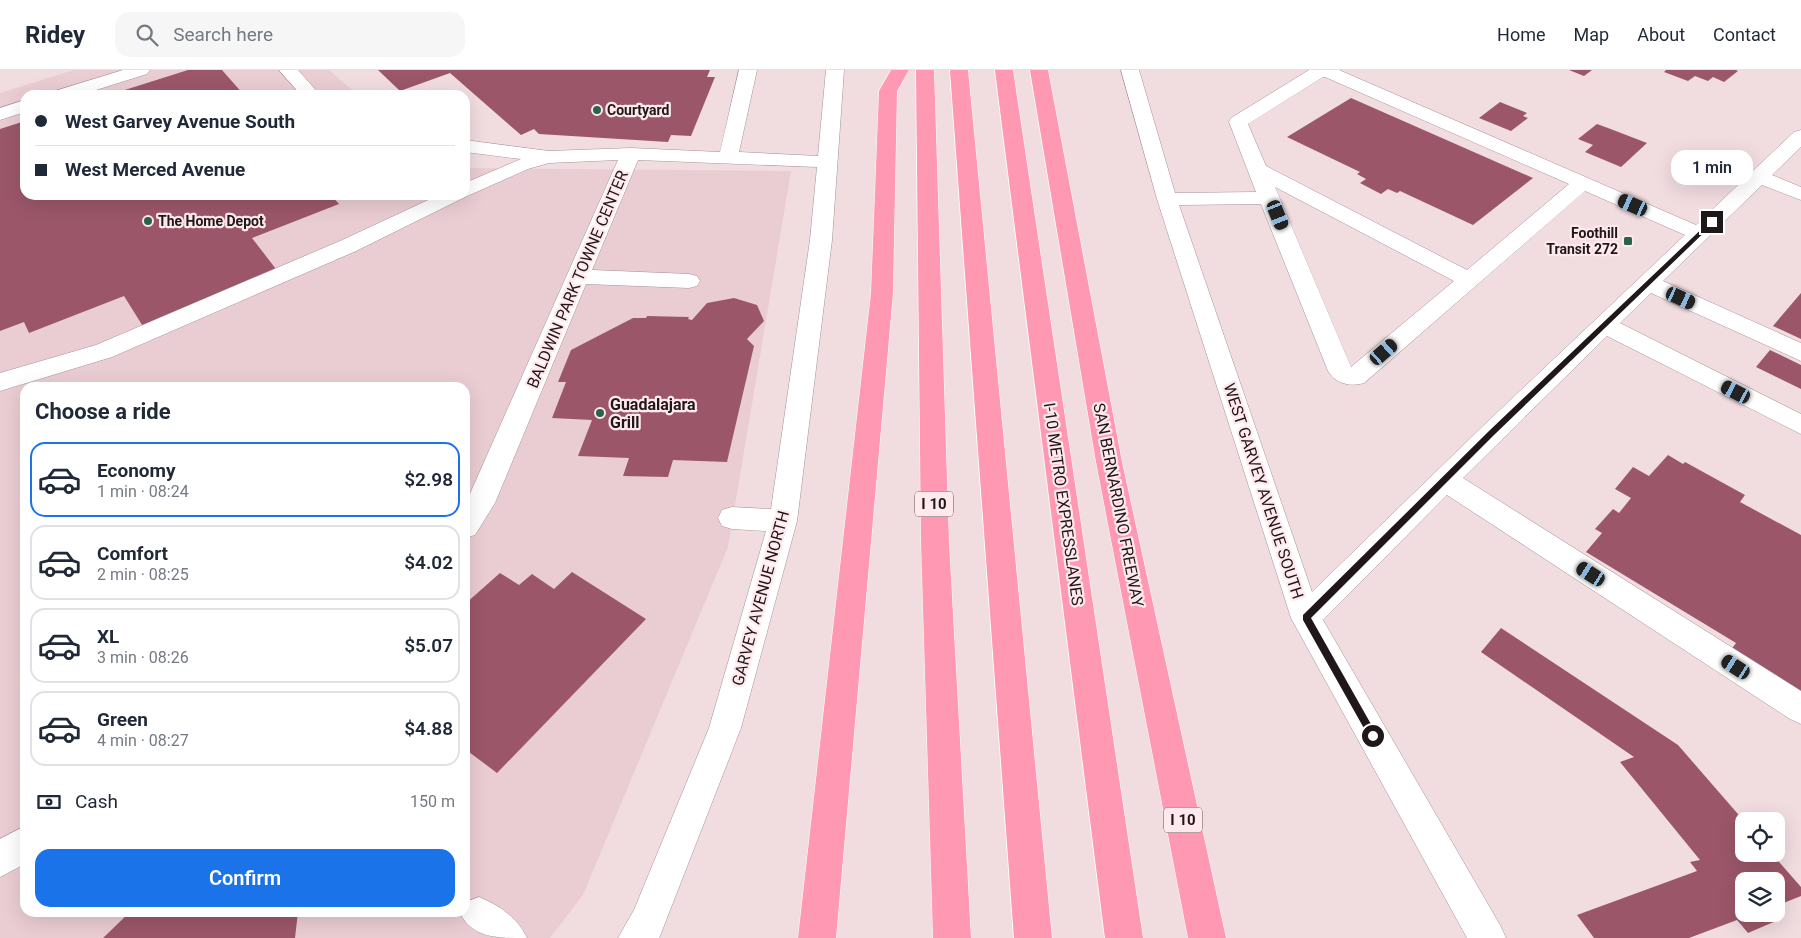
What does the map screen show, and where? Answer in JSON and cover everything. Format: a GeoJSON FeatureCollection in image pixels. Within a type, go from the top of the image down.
{"type":"FeatureCollection","features":[{"type":"Feature","properties":{"kind":"highway"},"geometry":{"type":"LineString","coordinates":[[817,938],[882,293],[888,91],[900,70]]}},
{"type":"Feature","properties":{"kind":"highway","name":"I 10"},"geometry":{"type":"LineString","coordinates":[[925,70],[935,542],[952,938]]}},
{"type":"Feature","properties":{"kind":"highway"},"geometry":{"type":"LineString","coordinates":[[960,70],[1033,938]]}},
{"type":"Feature","properties":{"kind":"highway","name":"I-10 METRO EXPRESSLANES"},"geometry":{"type":"LineString","coordinates":[[1004,70],[1124,938]]}},
{"type":"Feature","properties":{"kind":"highway","name":"SAN BERNARDINO FREEWAY"},"geometry":{"type":"LineString","coordinates":[[1038,70],[1109,462],[1207,938]]}},
{"type":"Feature","properties":{"kind":"highway"},"geometry":{"type":"LineString","coordinates":[[1159,701],[1226,938]]}},
{"type":"Feature","properties":{"kind":"street"},"geometry":{"type":"LineString","coordinates":[[76,90],[141,70]]}},
{"type":"Feature","properties":{"kind":"street"},"geometry":{"type":"LineString","coordinates":[[288,70],[306,90]]}},
{"type":"Feature","properties":{"kind":"street"},"geometry":{"type":"LineString","coordinates":[[728,158],[748,70]]}},
{"type":"Feature","properties":{"kind":"street","name":"GARVEY AVENUE NORTH"},"geometry":{"type":"LineString","coordinates":[[637,938],[647,923],[725,728],[783,521],[821,240],[835,70]]}},
{"type":"Feature","properties":{"kind":"street","name":"WEST GARVEY AVENUE SOUTH"},"geometry":{"type":"LineString","coordinates":[[1130,70],[1167,199],[1306,618],[1487,938]]}},
{"type":"Feature","properties":{"kind":"street"},"geometry":{"type":"LineString","coordinates":[[1583,183],[1355,377],[1347,376],[1340,372],[1271,198],[1238,122],[1320,71],[1323,71],[1583,183],[1700,234]]}},
{"type":"Feature","properties":{"kind":"street"},"geometry":{"type":"LineString","coordinates":[[0,114],[20,108]]}},
{"type":"Feature","properties":{"kind":"street"},"geometry":{"type":"LineString","coordinates":[[1306,618],[1492,433],[1801,136]]}},
{"type":"Feature","properties":{"kind":"street"},"geometry":{"type":"LineString","coordinates":[[470,146],[515,150],[548,157],[631,154]]}},
{"type":"Feature","properties":{"kind":"street","name":"BALDWIN PARK TOWNE CENTER"},"geometry":{"type":"LineString","coordinates":[[470,520],[481,503],[631,154],[828,162]]}},
{"type":"Feature","properties":{"kind":"street"},"geometry":{"type":"LineString","coordinates":[[470,189],[521,165],[548,157]]}},
{"type":"Feature","properties":{"kind":"street"},"geometry":{"type":"LineString","coordinates":[[1258,170],[1468,279]]}},
{"type":"Feature","properties":{"kind":"street"},"geometry":{"type":"LineString","coordinates":[[1759,177],[1801,194]]}},
{"type":"Feature","properties":{"kind":"street"},"geometry":{"type":"LineString","coordinates":[[1167,199],[1271,198]]}},
{"type":"Feature","properties":{"kind":"street"},"geometry":{"type":"LineString","coordinates":[[0,382],[104,351],[348,246],[445,200]]}},
{"type":"Feature","properties":{"kind":"street"},"geometry":{"type":"LineString","coordinates":[[578,277],[689,281]]}},
{"type":"Feature","properties":{"kind":"street"},"geometry":{"type":"LineString","coordinates":[[1648,283],[1801,352]]}},
{"type":"Feature","properties":{"kind":"street"},"geometry":{"type":"LineString","coordinates":[[1605,325],[1801,425]]}},
{"type":"Feature","properties":{"kind":"street"},"geometry":{"type":"LineString","coordinates":[[1445,480],[1801,709]]}},
{"type":"Feature","properties":{"kind":"street"},"geometry":{"type":"LineString","coordinates":[[732,518],[783,521]]}},
{"type":"Feature","properties":{"kind":"street"},"geometry":{"type":"LineString","coordinates":[[0,859],[20,847]]}},
{"type":"Feature","properties":{"kind":"street"},"geometry":{"type":"LineString","coordinates":[[479,915],[508,938]]}},
{"type":"Feature","properties":{"kind":"shaded area"},"geometry":{"type":"Polygon","coordinates":[[[74,70],[329,70],[352,90],[20,90],[20,200],[470,200],[470,168],[791,171],[728,547],[583,895],[550,938],[0,938],[0,93],[74,70]]]}},
{"type":"Feature","properties":{"kind":"building"},"geometry":{"type":"Polygon","coordinates":[[[188,70],[222,70],[240,90],[125,90],[188,70]]]}},
{"type":"Feature","properties":{"kind":"building","name":"Courtyard"},"geometry":{"type":"Polygon","coordinates":[[[378,70],[710,70],[707,77],[715,77],[691,136],[671,135],[668,142],[539,134],[534,129],[521,135],[450,73],[399,90],[378,70]]]}},
{"type":"Feature","properties":{"kind":"building"},"geometry":{"type":"Polygon","coordinates":[[[1569,70],[1592,70],[1584,76],[1569,70]]]}},
{"type":"Feature","properties":{"kind":"building"},"geometry":{"type":"Polygon","coordinates":[[[1666,70],[1738,71],[1724,82],[1713,77],[1708,81],[1695,76],[1688,81],[1664,72],[1666,70]]]}},
{"type":"Feature","properties":{"kind":"building"},"geometry":{"type":"Polygon","coordinates":[[[1351,98],[1533,178],[1473,225],[1400,191],[1397,193],[1388,189],[1381,194],[1360,183],[1366,179],[1357,174],[1360,172],[1287,137],[1351,98]]]}},
{"type":"Feature","properties":{"kind":"building"},"geometry":{"type":"Polygon","coordinates":[[[1500,102],[1527,113],[1523,116],[1528,118],[1511,131],[1479,118],[1500,102]]]}},
{"type":"Feature","properties":{"kind":"building","name":"The Home Depot"},"geometry":{"type":"Polygon","coordinates":[[[20,123],[20,200],[335,200],[339,204],[252,238],[279,273],[144,328],[124,296],[29,333],[24,322],[0,331],[0,129],[20,123]]]}},
{"type":"Feature","properties":{"kind":"building"},"geometry":{"type":"Polygon","coordinates":[[[1597,124],[1647,143],[1621,167],[1585,152],[1593,145],[1578,139],[1597,124]]]}},
{"type":"Feature","properties":{"kind":"building"},"geometry":{"type":"Polygon","coordinates":[[[1801,293],[1801,339],[1773,326],[1801,293]]]}},
{"type":"Feature","properties":{"kind":"building"},"geometry":{"type":"Polygon","coordinates":[[[734,298],[757,305],[764,321],[747,339],[754,346],[727,462],[673,460],[668,477],[623,476],[629,458],[578,456],[592,420],[552,418],[566,382],[558,382],[571,350],[633,318],[646,318],[647,316],[689,317],[688,319],[692,320],[707,303],[734,298]]]}},
{"type":"Feature","properties":{"kind":"building"},"geometry":{"type":"Polygon","coordinates":[[[1770,350],[1801,365],[1801,389],[1756,367],[1770,350]]]}},
{"type":"Feature","properties":{"kind":"building"},"geometry":{"type":"Polygon","coordinates":[[[1668,455],[1683,464],[1685,462],[1745,495],[1740,502],[1801,535],[1801,700],[1727,655],[1736,643],[1586,552],[1602,533],[1595,529],[1613,509],[1619,513],[1631,498],[1615,489],[1633,467],[1649,476],[1668,455]]]}},
{"type":"Feature","properties":{"kind":"building"},"geometry":{"type":"Polygon","coordinates":[[[572,572],[646,619],[497,773],[470,753],[470,600],[500,573],[519,585],[532,574],[554,589],[572,572]]]}},
{"type":"Feature","properties":{"kind":"building"},"geometry":{"type":"Polygon","coordinates":[[[1501,628],[1678,745],[1736,812],[1735,862],[1779,862],[1801,887],[1801,896],[1785,902],[1785,872],[1735,872],[1735,921],[1689,938],[1594,938],[1577,915],[1697,871],[1690,862],[1700,860],[1620,762],[1634,757],[1481,652],[1501,628]]]}},
{"type":"Feature","properties":{"kind":"building"},"geometry":{"type":"Polygon","coordinates":[[[125,917],[297,917],[295,938],[103,938],[125,917]]]}},
{"type":"Feature","properties":{"kind":"building"},"geometry":{"type":"Polygon","coordinates":[[[1739,922],[1774,922],[1748,933],[1739,922]]]}},
{"type":"Feature","properties":{"kind":"place","name":"Courtyard"},"geometry":{"type":"Point","coordinates":[597,110]}},
{"type":"Feature","properties":{"kind":"place","name":"The Home Depot"},"geometry":{"type":"Point","coordinates":[148,221]}},
{"type":"Feature","properties":{"kind":"place","name":"Foothill Transit 272"},"geometry":{"type":"Point","coordinates":[1628,241]}},
{"type":"Feature","properties":{"kind":"place","name":"Guadalajara Grill"},"geometry":{"type":"Point","coordinates":[600,413]}},
{"type":"Feature","properties":{"kind":"route"},"geometry":{"type":"LineString","coordinates":[[1373,736],[1306,618],[1492,433],[1712,222]]}}]}
